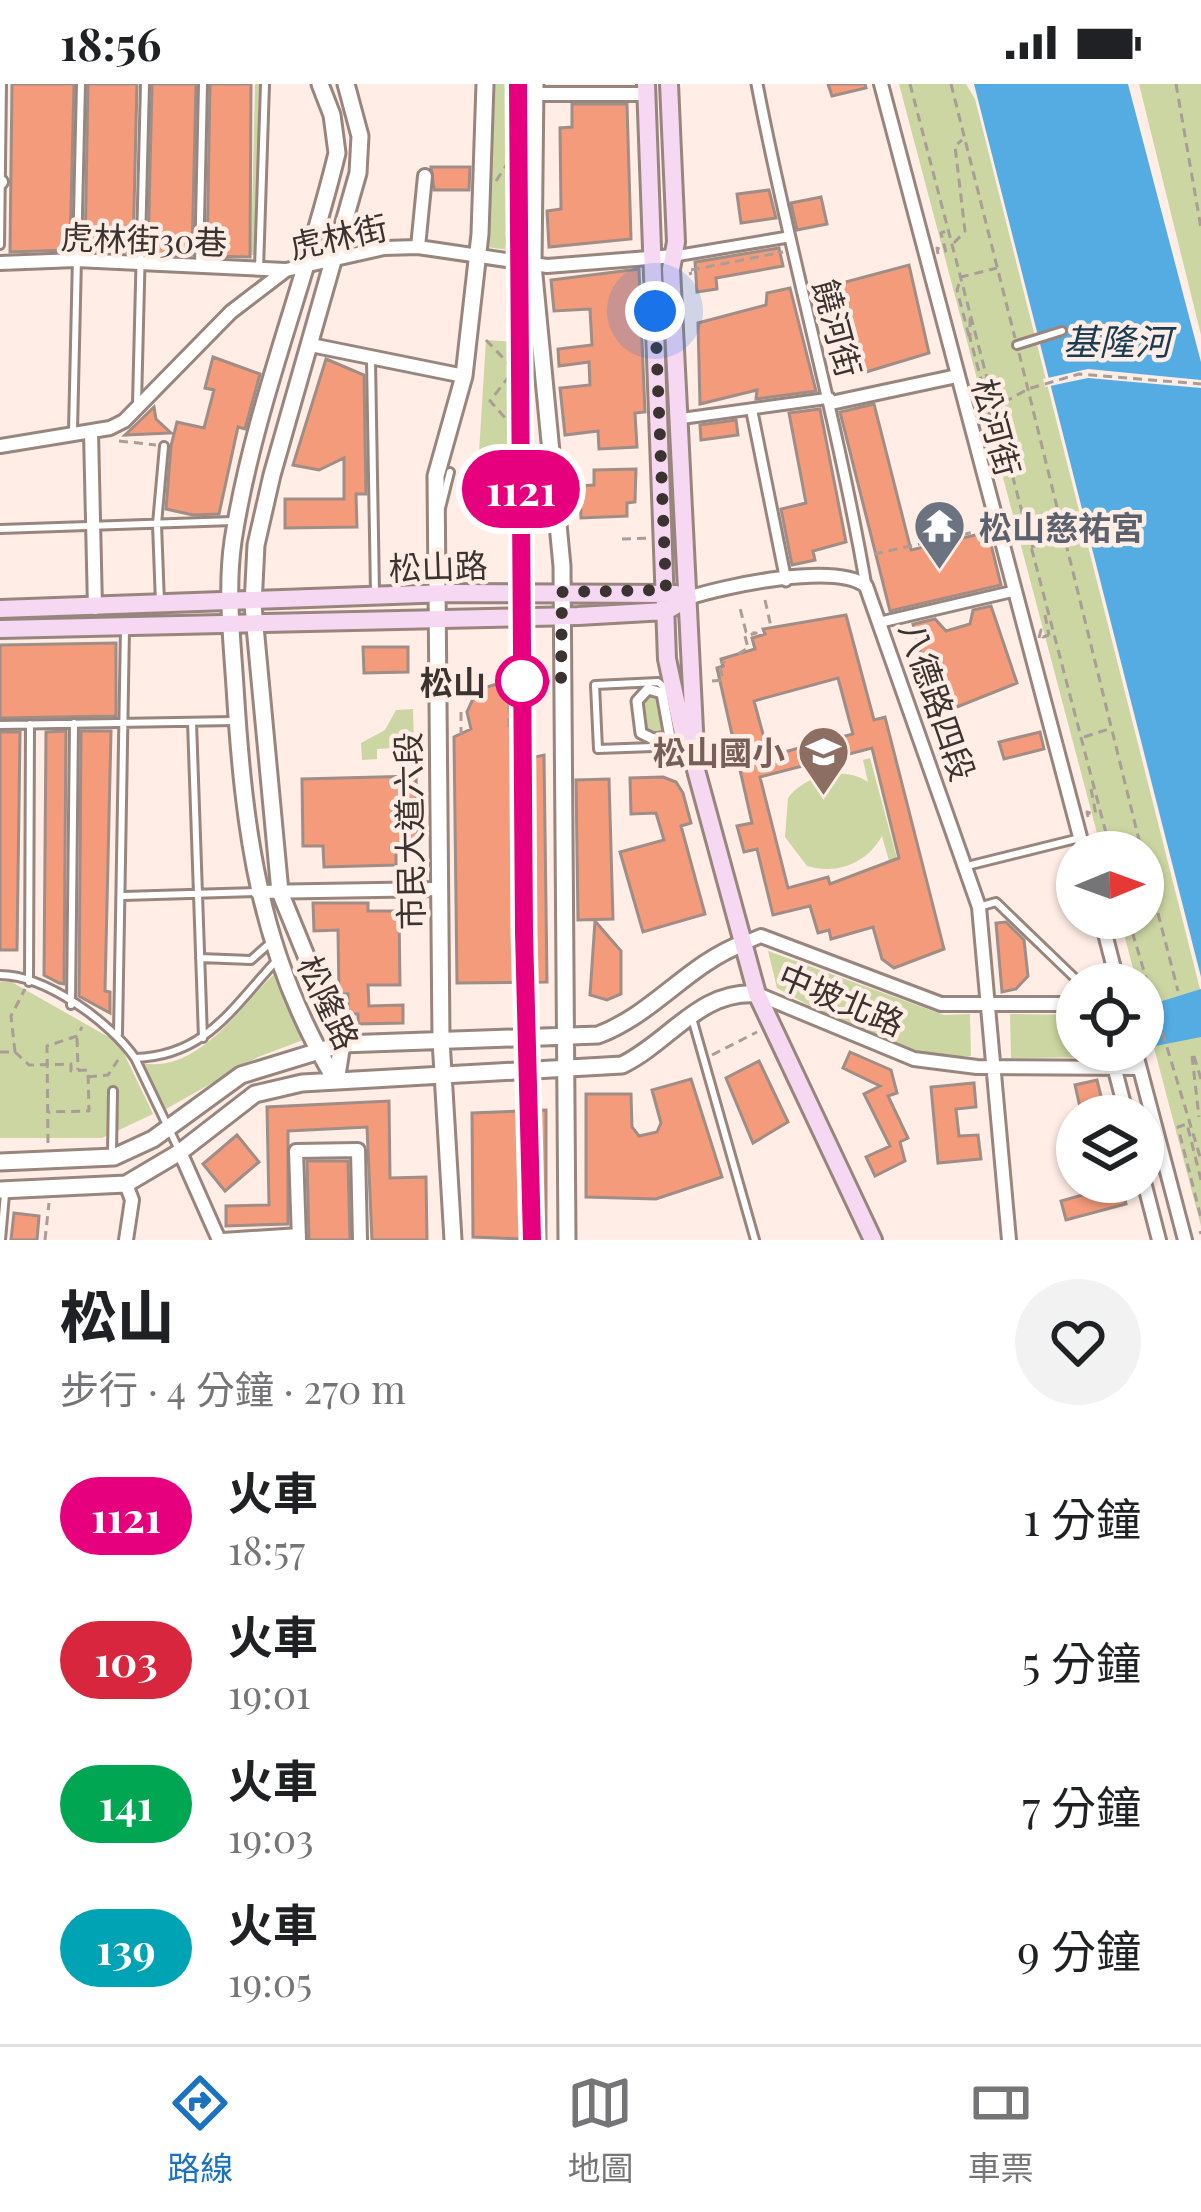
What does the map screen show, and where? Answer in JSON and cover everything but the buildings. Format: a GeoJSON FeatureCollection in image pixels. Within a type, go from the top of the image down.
{"type":"FeatureCollection","features":[{"type":"Feature","properties":{"kind":"main road"},"geometry":{"type":"LineString","coordinates":[[669,84],[688,598],[688,742]]}},
{"type":"Feature","properties":{"kind":"main road"},"geometry":{"type":"LineString","coordinates":[[646,89],[666,693],[688,742],[758,994],[873,1240]]}},
{"type":"Feature","properties":{"kind":"main road","name":"松山路"},"geometry":{"type":"LineString","coordinates":[[0,628],[125,625],[230,613],[253,603],[435,594],[666,590],[688,598]]}},
{"type":"Feature","properties":{"kind":"main road","name":"松山路"},"geometry":{"type":"LineString","coordinates":[[0,609],[160,607],[230,613],[254,623],[666,611],[688,598]]}},
{"type":"Feature","properties":{"kind":"street","name":"松隆路"},"geometry":{"type":"LineString","coordinates":[[320,84],[332,116],[337,153],[237,520],[230,613],[257,892],[273,951],[336,1081]]}},
{"type":"Feature","properties":{"kind":"street","name":"松隆路"},"geometry":{"type":"LineString","coordinates":[[336,1081],[342,1044],[280,892],[253,603],[256,544],[358,173],[360,136],[346,84]]}},
{"type":"Feature","properties":{"kind":"street","name":"市民大道六段"},"geometry":{"type":"LineString","coordinates":[[453,1240],[441,1040],[436,476],[464,376],[485,84]]}},
{"type":"Feature","properties":{"kind":"street","name":"饒河街"},"geometry":{"type":"LineString","coordinates":[[757,84],[791,251],[830,401],[866,586]]}},
{"type":"Feature","properties":{"kind":"street","name":"松河街"},"geometry":{"type":"LineString","coordinates":[[881,84],[1078,831]]}},
{"type":"Feature","properties":{"kind":"street"},"geometry":{"type":"LineString","coordinates":[[567,1240],[562,592],[559,510],[533,266],[535,89],[646,89]]}},
{"type":"Feature","properties":{"kind":"street"},"geometry":{"type":"LineString","coordinates":[[418,247],[424,176]]}},
{"type":"Feature","properties":{"kind":"street"},"geometry":{"type":"LineString","coordinates":[[674,256],[788,237]]}},
{"type":"Feature","properties":{"kind":"street","name":"虎林街"},"geometry":{"type":"LineString","coordinates":[[0,446],[110,428],[137,407],[230,312],[286,270],[384,248],[418,247],[533,266],[674,256]]}},
{"type":"Feature","properties":{"kind":"street","name":"虎林街30巷"},"geometry":{"type":"LineString","coordinates":[[0,263],[76,260],[286,270]]}},
{"type":"Feature","properties":{"kind":"street"},"geometry":{"type":"LineString","coordinates":[[311,345],[464,376]]}},
{"type":"Feature","properties":{"kind":"street"},"geometry":{"type":"LineString","coordinates":[[678,419],[830,401],[957,376]]}},
{"type":"Feature","properties":{"kind":"street"},"geometry":{"type":"LineString","coordinates":[[752,412],[786,581]]}},
{"type":"Feature","properties":{"kind":"street"},"geometry":{"type":"LineString","coordinates":[[91,432],[95,608]]}},
{"type":"Feature","properties":{"kind":"street"},"geometry":{"type":"LineString","coordinates":[[688,598],[838,574],[866,586]]}},
{"type":"Feature","properties":{"kind":"street","name":"八德路四段"},"geometry":{"type":"LineString","coordinates":[[866,586],[979,908],[1009,1240]]}},
{"type":"Feature","properties":{"kind":"street"},"geometry":{"type":"LineString","coordinates":[[881,622],[1014,591]]}},
{"type":"Feature","properties":{"kind":"street"},"geometry":{"type":"LineString","coordinates":[[648,689],[666,693],[673,734],[653,739],[638,726],[637,701],[648,689]]}},
{"type":"Feature","properties":{"kind":"street"},"geometry":{"type":"LineString","coordinates":[[257,892],[438,889]]}},
{"type":"Feature","properties":{"kind":"street","name":"中坡北路"},"geometry":{"type":"LineString","coordinates":[[0,1162],[114,1157],[166,1128],[241,1075],[342,1044],[598,1035],[632,1022],[718,952],[761,936],[941,1004],[988,1010],[1056,1005]]}},
{"type":"Feature","properties":{"kind":"street","name":"中坡北路"},"geometry":{"type":"LineString","coordinates":[[2,1190],[126,1184],[180,1152],[255,1094],[336,1081],[622,1066],[663,1041],[691,1014],[730,992],[758,994],[898,1055],[1056,1065]]}},
{"type":"Feature","properties":{"kind":"street"},"geometry":{"type":"LineString","coordinates":[[1140,1071],[1186,1240]]}},
{"type":"Feature","properties":{"kind":"street"},"geometry":{"type":"LineString","coordinates":[[180,1152],[221,1240],[299,1237],[296,1151],[358,1150],[360,1240]]}},
{"type":"Feature","properties":{"kind":"street"},"geometry":{"type":"LineString","coordinates":[[126,1184],[132,1212],[126,1240]]}},
{"type":"Feature","properties":{"kind":"street"},"geometry":{"type":"LineString","coordinates":[[1149,1203],[1159,1240]]}},
{"type":"Feature","properties":{"kind":"lane"},"geometry":{"type":"LineString","coordinates":[[0,245],[2,84]]}},
{"type":"Feature","properties":{"kind":"lane"},"geometry":{"type":"LineString","coordinates":[[73,435],[81,84]]}},
{"type":"Feature","properties":{"kind":"lane"},"geometry":{"type":"LineString","coordinates":[[137,407],[145,84]]}},
{"type":"Feature","properties":{"kind":"lane"},"geometry":{"type":"LineString","coordinates":[[199,266],[203,84]]}},
{"type":"Feature","properties":{"kind":"lane"},"geometry":{"type":"LineString","coordinates":[[259,269],[265,84]]}},
{"type":"Feature","properties":{"kind":"lane"},"geometry":{"type":"LineString","coordinates":[[1017,345],[1062,331]]}},
{"type":"Feature","properties":{"kind":"lane"},"geometry":{"type":"LineString","coordinates":[[371,357],[375,597]]}},
{"type":"Feature","properties":{"kind":"lane"},"geometry":{"type":"LineString","coordinates":[[160,607],[157,524],[164,446]]}},
{"type":"Feature","properties":{"kind":"lane"},"geometry":{"type":"LineString","coordinates":[[542,460],[545,488],[559,510]]}},
{"type":"Feature","properties":{"kind":"lane"},"geometry":{"type":"LineString","coordinates":[[436,514],[447,500],[450,472]]}},
{"type":"Feature","properties":{"kind":"lane"},"geometry":{"type":"LineString","coordinates":[[0,529],[237,520]]}},
{"type":"Feature","properties":{"kind":"lane"},"geometry":{"type":"LineString","coordinates":[[118,1034],[125,625]]}},
{"type":"Feature","properties":{"kind":"lane"},"geometry":{"type":"LineString","coordinates":[[666,693],[658,682],[595,685],[598,749],[688,742]]}},
{"type":"Feature","properties":{"kind":"lane"},"geometry":{"type":"LineString","coordinates":[[0,725],[237,721]]}},
{"type":"Feature","properties":{"kind":"lane"},"geometry":{"type":"LineString","coordinates":[[192,722],[203,1038]]}},
{"type":"Feature","properties":{"kind":"lane"},"geometry":{"type":"LineString","coordinates":[[71,1005],[74,723]]}},
{"type":"Feature","properties":{"kind":"lane"},"geometry":{"type":"LineString","coordinates":[[29,982],[30,724]]}},
{"type":"Feature","properties":{"kind":"lane"},"geometry":{"type":"LineString","coordinates":[[965,866],[1056,850]]}},
{"type":"Feature","properties":{"kind":"lane"},"geometry":{"type":"LineString","coordinates":[[123,896],[257,892]]}},
{"type":"Feature","properties":{"kind":"lane"},"geometry":{"type":"LineString","coordinates":[[979,908],[996,902],[1059,963]]}},
{"type":"Feature","properties":{"kind":"lane"},"geometry":{"type":"LineString","coordinates":[[200,958],[250,960],[273,951]]}},
{"type":"Feature","properties":{"kind":"lane"},"geometry":{"type":"LineString","coordinates":[[135,1058],[169,1058],[203,1038],[273,951]]}},
{"type":"Feature","properties":{"kind":"lane"},"geometry":{"type":"LineString","coordinates":[[0,975],[29,982],[118,1034],[135,1058],[180,1152]]}},
{"type":"Feature","properties":{"kind":"lane"},"geometry":{"type":"LineString","coordinates":[[691,1014],[755,1240]]}},
{"type":"Feature","properties":{"kind":"lane"},"geometry":{"type":"LineString","coordinates":[[113,1091],[114,1157]]}},
{"type":"Feature","properties":{"kind":"lane"},"geometry":{"type":"LineString","coordinates":[[1,1240],[2,1190]]}},
{"type":"Feature","properties":{"kind":"path"},"geometry":{"type":"LineString","coordinates":[[506,84],[524,112]]}},
{"type":"Feature","properties":{"kind":"path"},"geometry":{"type":"LineString","coordinates":[[910,84],[1080,738],[1096,815],[1091,816],[1090,812],[1087,812],[1088,817],[1090,812]]}},
{"type":"Feature","properties":{"kind":"path"},"geometry":{"type":"LineString","coordinates":[[952,84],[1137,831]]}},
{"type":"Feature","properties":{"kind":"path"},"geometry":{"type":"LineString","coordinates":[[1176,84],[1201,228]]}},
{"type":"Feature","properties":{"kind":"path"},"geometry":{"type":"LineString","coordinates":[[507,245],[508,167],[524,131]]}},
{"type":"Feature","properties":{"kind":"path"},"geometry":{"type":"LineString","coordinates":[[952,244],[965,232],[956,146],[964,139]]}},
{"type":"Feature","properties":{"kind":"path"},"geometry":{"type":"LineString","coordinates":[[940,249],[938,254],[937,248],[940,248],[942,253],[946,252],[941,233],[949,230]]}},
{"type":"Feature","properties":{"kind":"path"},"geometry":{"type":"LineString","coordinates":[[691,272],[791,251]]}},
{"type":"Feature","properties":{"kind":"path"},"geometry":{"type":"LineString","coordinates":[[961,278],[998,268]]}},
{"type":"Feature","properties":{"kind":"path"},"geometry":{"type":"LineString","coordinates":[[961,278],[957,290],[979,373],[980,400],[993,429],[986,431]]}},
{"type":"Feature","properties":{"kind":"path"},"geometry":{"type":"LineString","coordinates":[[970,338],[973,315]]}},
{"type":"Feature","properties":{"kind":"path"},"geometry":{"type":"LineString","coordinates":[[486,340],[508,362],[510,376],[490,401],[524,439]]}},
{"type":"Feature","properties":{"kind":"path"},"geometry":{"type":"LineString","coordinates":[[984,420],[987,413],[1028,389],[1079,374],[1201,384]]}},
{"type":"Feature","properties":{"kind":"path"},"geometry":{"type":"LineString","coordinates":[[110,428],[119,442],[164,446]]}},
{"type":"Feature","properties":{"kind":"path"},"geometry":{"type":"LineString","coordinates":[[861,557],[986,530]]}},
{"type":"Feature","properties":{"kind":"path"},"geometry":{"type":"LineString","coordinates":[[1031,547],[1063,537]]}},
{"type":"Feature","properties":{"kind":"path"},"geometry":{"type":"LineString","coordinates":[[622,539],[653,538]]}},
{"type":"Feature","properties":{"kind":"path"},"geometry":{"type":"LineString","coordinates":[[765,600],[771,627]]}},
{"type":"Feature","properties":{"kind":"path"},"geometry":{"type":"LineString","coordinates":[[738,654],[748,648],[745,636],[756,633],[746,632],[739,604]]}},
{"type":"Feature","properties":{"kind":"path"},"geometry":{"type":"LineString","coordinates":[[1041,630],[1042,637],[1039,638],[1041,630],[1043,637],[1049,635],[1046,615]]}},
{"type":"Feature","properties":{"kind":"path"},"geometry":{"type":"LineString","coordinates":[[712,681],[723,680],[718,663],[725,662]]}},
{"type":"Feature","properties":{"kind":"path"},"geometry":{"type":"LineString","coordinates":[[509,703],[509,729]]}},
{"type":"Feature","properties":{"kind":"path"},"geometry":{"type":"LineString","coordinates":[[460,712],[461,734]]}},
{"type":"Feature","properties":{"kind":"path"},"geometry":{"type":"LineString","coordinates":[[1080,738],[1111,729]]}},
{"type":"Feature","properties":{"kind":"path"},"geometry":{"type":"LineString","coordinates":[[1091,789],[1104,831]]}},
{"type":"Feature","properties":{"kind":"path"},"geometry":{"type":"LineString","coordinates":[[1164,936],[1178,991]]}},
{"type":"Feature","properties":{"kind":"path"},"geometry":{"type":"LineString","coordinates":[[1135,939],[1201,1160]]}},
{"type":"Feature","properties":{"kind":"path"},"geometry":{"type":"LineString","coordinates":[[29,982],[11,1016],[15,1052],[29,1065],[81,1068]]}},
{"type":"Feature","properties":{"kind":"path"},"geometry":{"type":"LineString","coordinates":[[48,1112],[89,1111],[88,1076],[81,1068],[77,1036],[82,1027]]}},
{"type":"Feature","properties":{"kind":"path"},"geometry":{"type":"LineString","coordinates":[[704,1060],[759,1031]]}},
{"type":"Feature","properties":{"kind":"path"},"geometry":{"type":"LineString","coordinates":[[48,1143],[47,1046],[77,1036]]}},
{"type":"Feature","properties":{"kind":"path"},"geometry":{"type":"LineString","coordinates":[[0,1052],[15,1052]]}},
{"type":"Feature","properties":{"kind":"path"},"geometry":{"type":"LineString","coordinates":[[1199,1118],[1195,1055],[1201,1078]]}},
{"type":"Feature","properties":{"kind":"path"},"geometry":{"type":"LineString","coordinates":[[88,1076],[108,1075],[118,1060]]}},
{"type":"Feature","properties":{"kind":"path"},"geometry":{"type":"LineString","coordinates":[[1201,1180],[1187,1124],[1178,1127],[1201,1218]]}},
{"type":"Feature","properties":{"kind":"path"},"geometry":{"type":"LineString","coordinates":[[46,1240],[50,1189]]}},
{"type":"Feature","properties":{"kind":"green space"},"geometry":{"type":"Polygon","coordinates":[[[255,84],[259,84],[256,255],[251,255],[255,84]]]}},
{"type":"Feature","properties":{"kind":"green space"},"geometry":{"type":"Polygon","coordinates":[[[488,84],[530,84],[523,252],[487,247],[488,84]]]}},
{"type":"Feature","properties":{"kind":"green space"},"geometry":{"type":"Polygon","coordinates":[[[899,84],[966,84],[975,99],[1160,831],[1096,831],[899,84]]]}},
{"type":"Feature","properties":{"kind":"green space"},"geometry":{"type":"Polygon","coordinates":[[[1139,84],[1201,84],[1201,335],[1139,84]]]}},
{"type":"Feature","properties":{"kind":"green space"},"geometry":{"type":"Polygon","coordinates":[[[486,340],[518,342],[526,467],[520,476],[497,471],[482,477],[478,468],[486,340]]]}},
{"type":"Feature","properties":{"kind":"green space"},"geometry":{"type":"Polygon","coordinates":[[[648,694],[657,696],[668,733],[644,731],[641,701],[648,694]]]}},
{"type":"Feature","properties":{"kind":"green space"},"geometry":{"type":"Polygon","coordinates":[[[413,709],[414,747],[377,749],[377,759],[362,760],[361,743],[385,730],[396,710],[413,709]]]}},
{"type":"Feature","properties":{"kind":"green space"},"geometry":{"type":"Polygon","coordinates":[[[870,758],[902,877],[894,879],[882,836],[860,860],[840,868],[807,866],[785,837],[788,798],[804,783],[825,775],[848,774],[868,782],[863,760],[870,758]]]}},
{"type":"Feature","properties":{"kind":"green space"},"geometry":{"type":"Polygon","coordinates":[[[1164,847],[1201,993],[1201,1226],[1160,1071],[1164,1071],[1164,963],[1132,963],[1125,939],[1164,939],[1164,847]]]}},
{"type":"Feature","properties":{"kind":"green space"},"geometry":{"type":"Polygon","coordinates":[[[768,951],[944,1015],[970,1014],[971,1056],[895,1045],[823,1013],[777,988],[768,951]]]}},
{"type":"Feature","properties":{"kind":"green space"},"geometry":{"type":"Polygon","coordinates":[[[274,974],[303,1040],[258,1057],[166,1109],[141,1063],[161,1064],[198,1049],[274,974]]]}},
{"type":"Feature","properties":{"kind":"green space"},"geometry":{"type":"Polygon","coordinates":[[[10,981],[119,1043],[153,1114],[102,1138],[0,1138],[0,982],[10,981]]]}},
{"type":"Feature","properties":{"kind":"green space"},"geometry":{"type":"Polygon","coordinates":[[[1010,1014],[1056,1015],[1056,1057],[1011,1058],[1010,1014]]]}},
{"type":"Feature","properties":{"kind":"water","name":"基隆河"},"geometry":{"type":"Polygon","coordinates":[[[974,84],[1128,84],[1201,362],[1201,977],[974,84]]]}},
{"type":"Feature","properties":{"kind":"water"},"geometry":{"type":"Polygon","coordinates":[[[1201,989],[1201,1037],[1164,1044],[1164,1000],[1201,989]]]}},
{"type":"Feature","properties":{"kind":"pier"},"geometry":{"type":"Polygon","coordinates":[[[1088,369],[1201,380],[1201,388],[1088,378],[1045,387],[1043,379],[1088,369]]]}},
{"type":"Feature","properties":{"kind":"train","name":"1121"},"geometry":{"type":"LineString","coordinates":[[518,84],[524,932],[532,1240]]}},
{"type":"Feature","properties":{"kind":"place","name":"松山慈祐宮"},"geometry":{"type":"Point","coordinates":[940,572]}},
{"type":"Feature","properties":{"kind":"place","name":"松山"},"geometry":{"type":"Point","coordinates":[522,681]}},
{"type":"Feature","properties":{"kind":"place","name":"松山國小"},"geometry":{"type":"Point","coordinates":[824,797]}},
{"type":"Feature","properties":{"kind":"route"},"geometry":{"type":"LineString","coordinates":[[522,681],[561,682],[562,592],[666,590],[655,311]]}}]}
